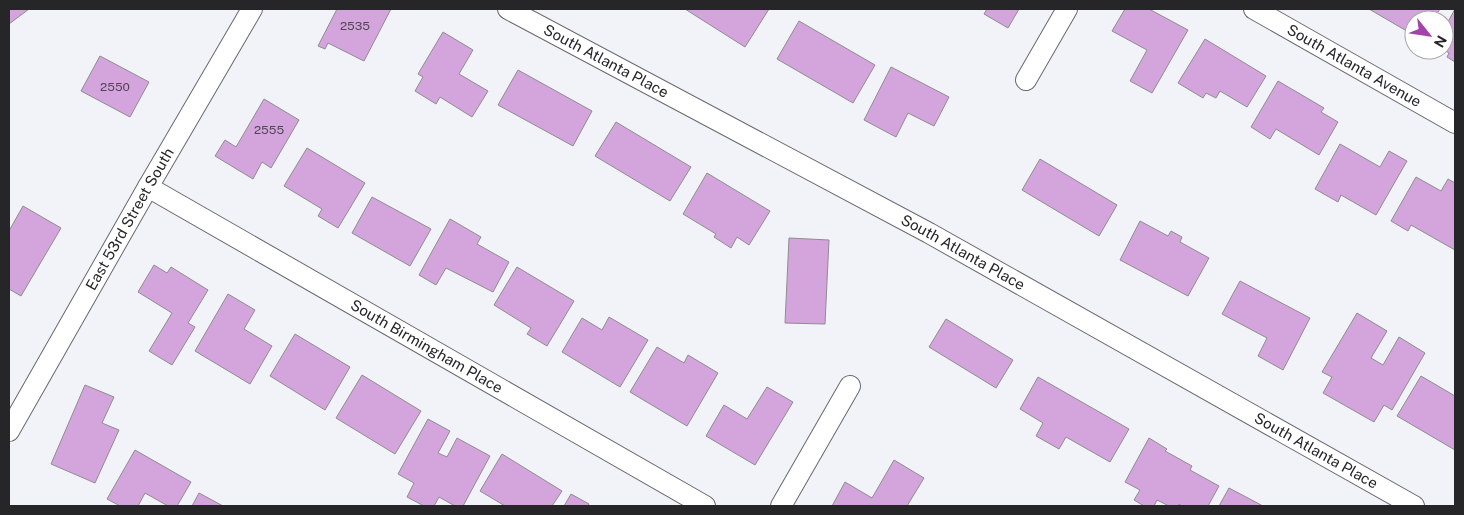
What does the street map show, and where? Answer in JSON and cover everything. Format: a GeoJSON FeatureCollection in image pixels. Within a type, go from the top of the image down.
{"type":"FeatureCollection","features":[{"type":"Feature","properties":{"kind":"street","name":"East 53rd Street South"},"geometry":{"type":"LineString","coordinates":[[9,431],[252,9]]}},
{"type":"Feature","properties":{"kind":"street","name":"South Atlanta Place"},"geometry":{"type":"LineString","coordinates":[[508,9],[929,233],[1414,506]]}},
{"type":"Feature","properties":{"kind":"street"},"geometry":{"type":"LineString","coordinates":[[1026,80],[1067,9]]}},
{"type":"Feature","properties":{"kind":"street","name":"South Atlanta Avenue"},"geometry":{"type":"LineString","coordinates":[[1254,9],[1455,123]]}},
{"type":"Feature","properties":{"kind":"street","name":"South Birmingham Place"},"geometry":{"type":"LineString","coordinates":[[148,187],[705,506]]}},
{"type":"Feature","properties":{"kind":"street"},"geometry":{"type":"LineString","coordinates":[[782,506],[850,386]]}},
{"type":"Feature","properties":{"kind":"building"},"geometry":{"type":"Polygon","coordinates":[[[9,9],[29,9],[9,24],[9,9]]]}},
{"type":"Feature","properties":{"kind":"building"},"geometry":{"type":"Polygon","coordinates":[[[337,9],[391,9],[364,61],[328,43],[325,49],[318,46],[337,9]]]}},
{"type":"Feature","properties":{"kind":"building"},"geometry":{"type":"Polygon","coordinates":[[[685,9],[769,9],[745,47],[685,9]]]}},
{"type":"Feature","properties":{"kind":"building"},"geometry":{"type":"Polygon","coordinates":[[[987,9],[1019,9],[1008,28],[984,14],[987,9]]]}},
{"type":"Feature","properties":{"kind":"building"},"geometry":{"type":"Polygon","coordinates":[[[1125,9],[1149,9],[1188,30],[1152,93],[1130,81],[1147,50],[1112,31],[1125,9]]]}},
{"type":"Feature","properties":{"kind":"building"},"geometry":{"type":"Polygon","coordinates":[[[1369,9],[1440,9],[1404,10],[1404,29],[1369,9]]]}},
{"type":"Feature","properties":{"kind":"building"},"geometry":{"type":"Polygon","coordinates":[[[1455,9],[1455,62],[1452,60],[1454,60],[1455,9]]]}},
{"type":"Feature","properties":{"kind":"building"},"geometry":{"type":"Polygon","coordinates":[[[799,21],[875,65],[853,103],[777,59],[799,21]]]}},
{"type":"Feature","properties":{"kind":"building"},"geometry":{"type":"Polygon","coordinates":[[[443,32],[473,50],[459,74],[488,91],[472,117],[440,97],[436,104],[415,91],[423,77],[418,74],[443,32]]]}},
{"type":"Feature","properties":{"kind":"building"},"geometry":{"type":"Polygon","coordinates":[[[1205,39],[1266,76],[1247,107],[1220,91],[1216,98],[1206,93],[1203,98],[1178,83],[1205,39]]]}},
{"type":"Feature","properties":{"kind":"building"},"geometry":{"type":"Polygon","coordinates":[[[100,56],[149,82],[130,117],[81,91],[100,56]]]}},
{"type":"Feature","properties":{"kind":"building"},"geometry":{"type":"Polygon","coordinates":[[[891,67],[949,97],[934,126],[908,113],[896,137],[864,120],[891,67]]]}},
{"type":"Feature","properties":{"kind":"building"},"geometry":{"type":"Polygon","coordinates":[[[518,70],[592,111],[573,146],[498,105],[518,70]]]}},
{"type":"Feature","properties":{"kind":"building"},"geometry":{"type":"Polygon","coordinates":[[[1278,81],[1324,108],[1321,112],[1338,122],[1319,155],[1276,129],[1270,139],[1251,127],[1278,81]]]}},
{"type":"Feature","properties":{"kind":"building"},"geometry":{"type":"Polygon","coordinates":[[[264,99],[299,120],[271,168],[262,162],[253,179],[215,156],[225,140],[236,147],[264,99]]]}},
{"type":"Feature","properties":{"kind":"building"},"geometry":{"type":"Polygon","coordinates":[[[616,122],[691,167],[670,201],[595,156],[616,122]]]}},
{"type":"Feature","properties":{"kind":"building"},"geometry":{"type":"Polygon","coordinates":[[[1340,144],[1380,167],[1389,151],[1407,161],[1376,215],[1341,195],[1338,202],[1315,189],[1340,144]]]}},
{"type":"Feature","properties":{"kind":"building"},"geometry":{"type":"Polygon","coordinates":[[[307,148],[365,183],[338,228],[318,216],[322,209],[284,186],[307,148]]]}},
{"type":"Feature","properties":{"kind":"building"},"geometry":{"type":"Polygon","coordinates":[[[1040,159],[1117,205],[1099,236],[1022,190],[1040,159]]]}},
{"type":"Feature","properties":{"kind":"building"},"geometry":{"type":"Polygon","coordinates":[[[707,173],[770,211],[749,245],[737,237],[731,248],[714,237],[716,234],[683,214],[707,173]]]}},
{"type":"Feature","properties":{"kind":"building"},"geometry":{"type":"Polygon","coordinates":[[[1416,177],[1441,191],[1448,179],[1455,183],[1455,250],[1411,225],[1408,231],[1391,221],[1416,177]]]}},
{"type":"Feature","properties":{"kind":"building"},"geometry":{"type":"Polygon","coordinates":[[[372,197],[431,229],[410,266],[352,233],[372,197]]]}},
{"type":"Feature","properties":{"kind":"building"},"geometry":{"type":"Polygon","coordinates":[[[23,206],[61,228],[21,296],[9,289],[9,231],[23,206]]]}},
{"type":"Feature","properties":{"kind":"building"},"geometry":{"type":"Polygon","coordinates":[[[450,219],[481,237],[477,244],[509,262],[493,292],[446,268],[436,285],[419,275],[450,219]]]}},
{"type":"Feature","properties":{"kind":"building"},"geometry":{"type":"Polygon","coordinates":[[[1140,221],[1168,236],[1171,231],[1182,237],[1180,242],[1209,258],[1188,296],[1120,260],[1140,221]]]}},
{"type":"Feature","properties":{"kind":"building"},"geometry":{"type":"Polygon","coordinates":[[[789,238],[829,240],[825,324],[785,323],[789,238]]]}},
{"type":"Feature","properties":{"kind":"building"},"geometry":{"type":"Polygon","coordinates":[[[154,265],[167,273],[171,267],[208,290],[188,323],[195,327],[172,365],[149,351],[172,313],[138,292],[154,265]]]}},
{"type":"Feature","properties":{"kind":"building"},"geometry":{"type":"Polygon","coordinates":[[[517,267],[574,301],[547,346],[527,334],[531,328],[494,305],[517,267]]]}},
{"type":"Feature","properties":{"kind":"building"},"geometry":{"type":"Polygon","coordinates":[[[1240,281],[1310,318],[1283,370],[1258,356],[1267,338],[1222,314],[1240,281]]]}},
{"type":"Feature","properties":{"kind":"building"},"geometry":{"type":"Polygon","coordinates":[[[228,294],[255,310],[244,329],[272,346],[250,384],[195,351],[228,294]]]}},
{"type":"Feature","properties":{"kind":"building"},"geometry":{"type":"Polygon","coordinates":[[[1357,313],[1387,331],[1371,358],[1383,365],[1399,337],[1425,353],[1392,410],[1384,405],[1374,422],[1323,393],[1332,377],[1322,372],[1357,313]]]}},
{"type":"Feature","properties":{"kind":"building"},"geometry":{"type":"Polygon","coordinates":[[[609,317],[648,340],[620,387],[562,352],[582,318],[602,330],[609,317]]]}},
{"type":"Feature","properties":{"kind":"building"},"geometry":{"type":"Polygon","coordinates":[[[946,319],[1013,360],[996,388],[929,347],[946,319]]]}},
{"type":"Feature","properties":{"kind":"building"},"geometry":{"type":"Polygon","coordinates":[[[295,334],[350,367],[325,410],[270,376],[295,334]]]}},
{"type":"Feature","properties":{"kind":"building"},"geometry":{"type":"Polygon","coordinates":[[[657,347],[684,363],[688,355],[718,373],[687,426],[630,392],[657,347]]]}},
{"type":"Feature","properties":{"kind":"building"},"geometry":{"type":"Polygon","coordinates":[[[362,375],[421,411],[395,454],[336,418],[362,375]]]}},
{"type":"Feature","properties":{"kind":"building"},"geometry":{"type":"Polygon","coordinates":[[[1421,376],[1455,396],[1455,450],[1397,416],[1421,376]]]}},
{"type":"Feature","properties":{"kind":"building"},"geometry":{"type":"Polygon","coordinates":[[[1038,377],[1129,429],[1110,462],[1066,437],[1059,449],[1036,436],[1043,423],[1020,409],[1038,377]]]}},
{"type":"Feature","properties":{"kind":"building"},"geometry":{"type":"Polygon","coordinates":[[[85,385],[114,397],[102,423],[119,430],[95,483],[51,464],[85,385]]]}},
{"type":"Feature","properties":{"kind":"building"},"geometry":{"type":"Polygon","coordinates":[[[767,387],[793,402],[755,465],[706,436],[724,405],[747,419],[767,387]]]}},
{"type":"Feature","properties":{"kind":"building"},"geometry":{"type":"Polygon","coordinates":[[[428,419],[450,431],[438,453],[447,457],[457,438],[490,456],[463,506],[455,506],[439,497],[434,506],[424,506],[407,497],[414,483],[398,474],[428,419]]]}},
{"type":"Feature","properties":{"kind":"building"},"geometry":{"type":"Polygon","coordinates":[[[1149,438],[1167,449],[1165,451],[1192,466],[1190,470],[1219,486],[1208,506],[1182,506],[1179,504],[1178,506],[1169,506],[1157,500],[1154,506],[1144,506],[1134,500],[1140,490],[1125,482],[1149,438]]]}},
{"type":"Feature","properties":{"kind":"building"},"geometry":{"type":"Polygon","coordinates":[[[135,450],[191,482],[177,506],[168,506],[145,493],[138,506],[120,506],[107,499],[135,450]]]}},
{"type":"Feature","properties":{"kind":"building"},"geometry":{"type":"Polygon","coordinates":[[[502,454],[562,491],[552,506],[505,506],[480,491],[502,454]]]}},
{"type":"Feature","properties":{"kind":"building"},"geometry":{"type":"Polygon","coordinates":[[[894,460],[924,478],[907,506],[832,506],[845,482],[872,498],[894,460]]]}},
{"type":"Feature","properties":{"kind":"building"},"geometry":{"type":"Polygon","coordinates":[[[1229,488],[1263,506],[1219,506],[1229,488]]]}},
{"type":"Feature","properties":{"kind":"building"},"geometry":{"type":"Polygon","coordinates":[[[199,493],[223,506],[192,506],[199,493]]]}},
{"type":"Feature","properties":{"kind":"building"},"geometry":{"type":"Polygon","coordinates":[[[571,494],[589,504],[588,506],[564,506],[571,494]]]}}]}
